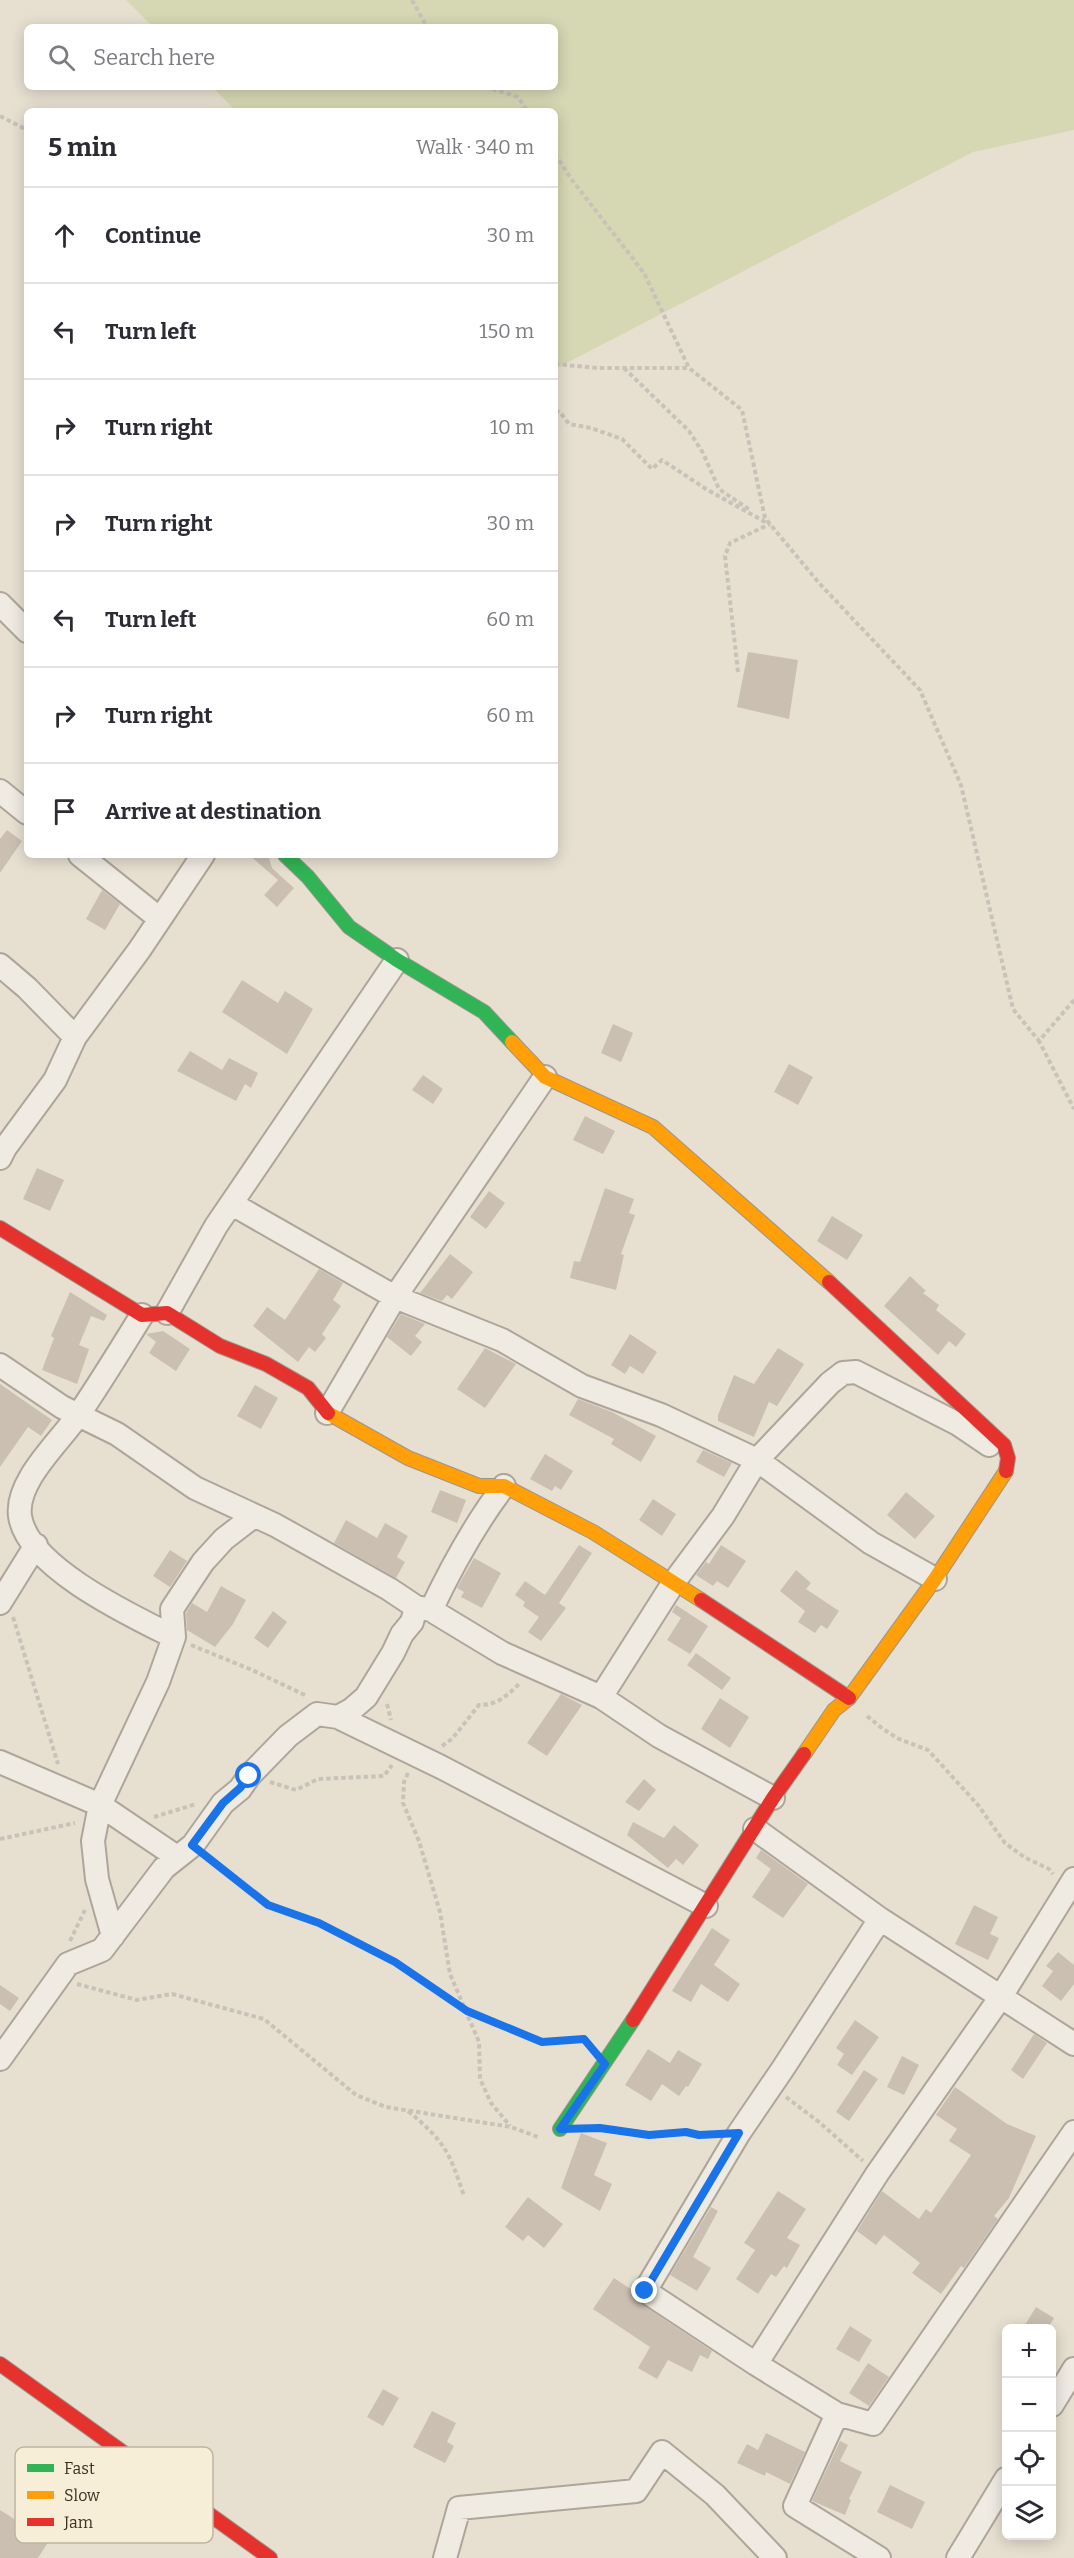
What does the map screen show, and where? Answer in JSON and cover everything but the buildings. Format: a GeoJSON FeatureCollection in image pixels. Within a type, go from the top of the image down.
{"type":"FeatureCollection","features":[{"type":"Feature","properties":{"kind":"street"},"geometry":{"type":"LineString","coordinates":[[0,604],[24,628]]}},
{"type":"Feature","properties":{"kind":"street"},"geometry":{"type":"LineString","coordinates":[[84,858],[160,919]]}},
{"type":"Feature","properties":{"kind":"street"},"geometry":{"type":"LineString","coordinates":[[2,1150],[55,1080],[75,1037],[201,858]]}},
{"type":"Feature","properties":{"kind":"street"},"geometry":{"type":"LineString","coordinates":[[288,858],[308,877],[349,927],[397,960],[484,1012],[545,1077],[653,1127],[856,1306],[956,1398],[1004,1445],[1008,1458],[1008,1468],[935,1580],[849,1698],[834,1710],[773,1798],[605,2064],[560,2129]]}},
{"type":"Feature","properties":{"kind":"street"},"geometry":{"type":"LineString","coordinates":[[166,1313],[216,1226],[397,960]]}},
{"type":"Feature","properties":{"kind":"street"},"geometry":{"type":"LineString","coordinates":[[0,965],[27,988],[75,1037]]}},
{"type":"Feature","properties":{"kind":"street"},"geometry":{"type":"LineString","coordinates":[[327,1413],[395,1298],[545,1077]]}},
{"type":"Feature","properties":{"kind":"street"},"geometry":{"type":"LineString","coordinates":[[232,1204],[395,1298],[502,1340],[582,1386],[661,1415],[757,1460],[871,1543],[935,1580]]}},
{"type":"Feature","properties":{"kind":"street"},"geometry":{"type":"LineString","coordinates":[[0,1228],[142,1315],[166,1313],[220,1346],[266,1364],[308,1388],[327,1413],[408,1458],[479,1486],[504,1486],[593,1532],[674,1582],[849,1698]]}},
{"type":"Feature","properties":{"kind":"street"},"geometry":{"type":"LineString","coordinates":[[142,1315],[79,1414],[47,1453],[21,1496],[20,1517],[36,1545],[61,1573],[143,1622],[174,1637]]}},
{"type":"Feature","properties":{"kind":"street"},"geometry":{"type":"LineString","coordinates":[[0,1365],[62,1407],[117,1434],[195,1488],[275,1525],[502,1653],[600,1697],[659,1736],[773,1798]]}},
{"type":"Feature","properties":{"kind":"street"},"geometry":{"type":"LineString","coordinates":[[600,1697],[674,1582],[723,1516],[757,1460],[830,1383],[843,1373],[856,1372],[958,1424],[1008,1458]]}},
{"type":"Feature","properties":{"kind":"street"},"geometry":{"type":"LineString","coordinates":[[338,1717],[351,1710],[366,1697],[402,1634],[423,1609],[504,1486]]}},
{"type":"Feature","properties":{"kind":"street"},"geometry":{"type":"LineString","coordinates":[[113,1936],[97,1880],[93,1840],[99,1805],[158,1682],[174,1637],[172,1609],[197,1571],[224,1539],[254,1516]]}},
{"type":"Feature","properties":{"kind":"street"},"geometry":{"type":"LineString","coordinates":[[3,1598],[36,1545]]}},
{"type":"Feature","properties":{"kind":"street"},"geometry":{"type":"LineString","coordinates":[[0,2059],[68,1964],[102,1950],[164,1868],[185,1851],[223,1803],[288,1736],[317,1714],[338,1717],[414,1754],[706,1906]]}},
{"type":"Feature","properties":{"kind":"street"},"geometry":{"type":"LineString","coordinates":[[0,1762],[99,1805],[128,1824],[185,1851]]}},
{"type":"Feature","properties":{"kind":"street"},"geometry":{"type":"LineString","coordinates":[[755,1829],[880,1919],[1074,2044]]}},
{"type":"Feature","properties":{"kind":"street"},"geometry":{"type":"LineString","coordinates":[[756,2364],[877,2174],[1000,1998],[1069,1886]]}},
{"type":"Feature","properties":{"kind":"street"},"geometry":{"type":"LineString","coordinates":[[880,1919],[773,2085],[739,2133],[645,2291],[837,2414],[873,2424],[1074,2132]]}},
{"type":"Feature","properties":{"kind":"street"},"geometry":{"type":"LineString","coordinates":[[0,2364],[116,2447]]}},
{"type":"Feature","properties":{"kind":"street"},"geometry":{"type":"LineString","coordinates":[[1056,2398],[1074,2369]]}},
{"type":"Feature","properties":{"kind":"street"},"geometry":{"type":"LineString","coordinates":[[837,2414],[795,2506],[879,2558]]}},
{"type":"Feature","properties":{"kind":"street"},"geometry":{"type":"LineString","coordinates":[[445,2558],[459,2508],[636,2490],[663,2452],[715,2495],[775,2558]]}},
{"type":"Feature","properties":{"kind":"street"},"geometry":{"type":"LineString","coordinates":[[958,2558],[1002,2486]]}},
{"type":"Feature","properties":{"kind":"street"},"geometry":{"type":"LineString","coordinates":[[213,2517],[270,2558]]}},
{"type":"Feature","properties":{"kind":"path"},"geometry":{"type":"LineString","coordinates":[[412,0],[425,24]]}},
{"type":"Feature","properties":{"kind":"path"},"geometry":{"type":"LineString","coordinates":[[495,90],[518,97],[525,108]]}},
{"type":"Feature","properties":{"kind":"path"},"geometry":{"type":"LineString","coordinates":[[0,116],[24,128]]}},
{"type":"Feature","properties":{"kind":"path"},"geometry":{"type":"LineString","coordinates":[[558,159],[644,273],[689,368],[742,410],[765,518],[819,583],[920,690],[961,785],[1013,1009],[1039,1041],[1074,1109]]}},
{"type":"Feature","properties":{"kind":"path"},"geometry":{"type":"LineString","coordinates":[[558,364],[624,368],[689,368]]}},
{"type":"Feature","properties":{"kind":"path"},"geometry":{"type":"LineString","coordinates":[[624,368],[689,430],[703,453],[719,489],[770,525]]}},
{"type":"Feature","properties":{"kind":"path"},"geometry":{"type":"LineString","coordinates":[[558,412],[569,424],[591,428],[622,439],[652,469],[662,460],[706,489],[770,525]]}},
{"type":"Feature","properties":{"kind":"path"},"geometry":{"type":"LineString","coordinates":[[738,672],[725,556],[730,543],[770,525]]}},
{"type":"Feature","properties":{"kind":"path"},"geometry":{"type":"LineString","coordinates":[[1039,1041],[1074,1000]]}},
{"type":"Feature","properties":{"kind":"path"},"geometry":{"type":"LineString","coordinates":[[3,1598],[65,1790]]}},
{"type":"Feature","properties":{"kind":"path"},"geometry":{"type":"LineString","coordinates":[[174,1637],[308,1697]]}},
{"type":"Feature","properties":{"kind":"path"},"geometry":{"type":"LineString","coordinates":[[249,1776],[296,1790],[318,1779],[384,1776],[414,1754],[452,1739],[479,1705],[492,1705],[510,1694],[537,1668]]}},
{"type":"Feature","properties":{"kind":"path"},"geometry":{"type":"LineString","coordinates":[[381,1672],[386,1686],[392,1727],[414,1754]]}},
{"type":"Feature","properties":{"kind":"path"},"geometry":{"type":"LineString","coordinates":[[849,1698],[883,1729],[915,1746],[928,1749],[978,1805],[1005,1843],[1024,1857],[1049,1869],[1069,1886]]}},
{"type":"Feature","properties":{"kind":"path"},"geometry":{"type":"LineString","coordinates":[[414,1754],[404,1782],[403,1803],[419,1841],[440,1912],[450,1974],[478,2042],[480,2079],[491,2103],[511,2127]]}},
{"type":"Feature","properties":{"kind":"path"},"geometry":{"type":"LineString","coordinates":[[128,1824],[184,1809],[215,1796],[234,1794]]}},
{"type":"Feature","properties":{"kind":"path"},"geometry":{"type":"LineString","coordinates":[[0,1839],[79,1822]]}},
{"type":"Feature","properties":{"kind":"path"},"geometry":{"type":"LineString","coordinates":[[185,1851],[268,1905],[319,1923],[395,1962],[467,2011],[542,2042],[584,2039],[605,2064]]}},
{"type":"Feature","properties":{"kind":"path"},"geometry":{"type":"LineString","coordinates":[[56,1979],[137,2000],[172,1994],[264,2019],[356,2095],[386,2107],[511,2127],[541,2138]]}},
{"type":"Feature","properties":{"kind":"path"},"geometry":{"type":"LineString","coordinates":[[773,2085],[877,2174]]}},
{"type":"Feature","properties":{"kind":"path"},"geometry":{"type":"LineString","coordinates":[[408,2111],[441,2141],[450,2154],[464,2196]]}},
{"type":"Feature","properties":{"kind":"path"},"geometry":{"type":"LineString","coordinates":[[560,2129],[600,2128],[649,2135],[686,2132],[699,2135],[739,2133]]}},
{"type":"Feature","properties":{"kind":"green space"},"geometry":{"type":"Polygon","coordinates":[[[126,0],[1074,0],[1074,130],[973,152],[558,367],[558,108],[233,108],[215,90],[558,90],[558,24],[150,24],[126,0]]]}},
{"type":"Feature","properties":{"kind":"traffic: fast"},"geometry":{"type":"LineString","coordinates":[[288,858],[308,877],[349,927],[397,960],[484,1012],[512,1042]]}},
{"type":"Feature","properties":{"kind":"traffic: fast"},"geometry":{"type":"LineString","coordinates":[[560,2129],[633,2020]]}},
{"type":"Feature","properties":{"kind":"traffic: slow"},"geometry":{"type":"LineString","coordinates":[[512,1042],[545,1077],[653,1127],[829,1282]]}},
{"type":"Feature","properties":{"kind":"traffic: slow"},"geometry":{"type":"LineString","coordinates":[[328,1413],[408,1458],[479,1486],[504,1486],[593,1532],[701,1600]]}},
{"type":"Feature","properties":{"kind":"traffic: slow"},"geometry":{"type":"LineString","coordinates":[[804,1754],[834,1710],[849,1698],[935,1579],[1006,1471]]}},
{"type":"Feature","properties":{"kind":"traffic: jam"},"geometry":{"type":"LineString","coordinates":[[0,1228],[142,1315],[167,1313],[220,1346],[266,1364],[308,1388],[328,1413]]}},
{"type":"Feature","properties":{"kind":"traffic: jam"},"geometry":{"type":"LineString","coordinates":[[829,1282],[1004,1445],[1008,1458],[1006,1471]]}},
{"type":"Feature","properties":{"kind":"traffic: jam"},"geometry":{"type":"LineString","coordinates":[[701,1600],[849,1698]]}},
{"type":"Feature","properties":{"kind":"traffic: jam"},"geometry":{"type":"LineString","coordinates":[[633,2020],[773,1798],[804,1754]]}},
{"type":"Feature","properties":{"kind":"traffic: jam"},"geometry":{"type":"LineString","coordinates":[[0,2364],[116,2447]]}},
{"type":"Feature","properties":{"kind":"traffic: jam"},"geometry":{"type":"LineString","coordinates":[[213,2517],[270,2558]]}},
{"type":"Feature","properties":{"kind":"route"},"geometry":{"type":"LineString","coordinates":[[249,1776],[240,1788],[223,1803],[192,1845],[268,1905],[319,1923],[395,1962],[467,2011],[542,2042],[584,2039],[594,2054],[605,2064],[560,2129],[600,2128],[649,2135],[686,2132],[699,2135],[739,2133],[645,2291]]}}]}
